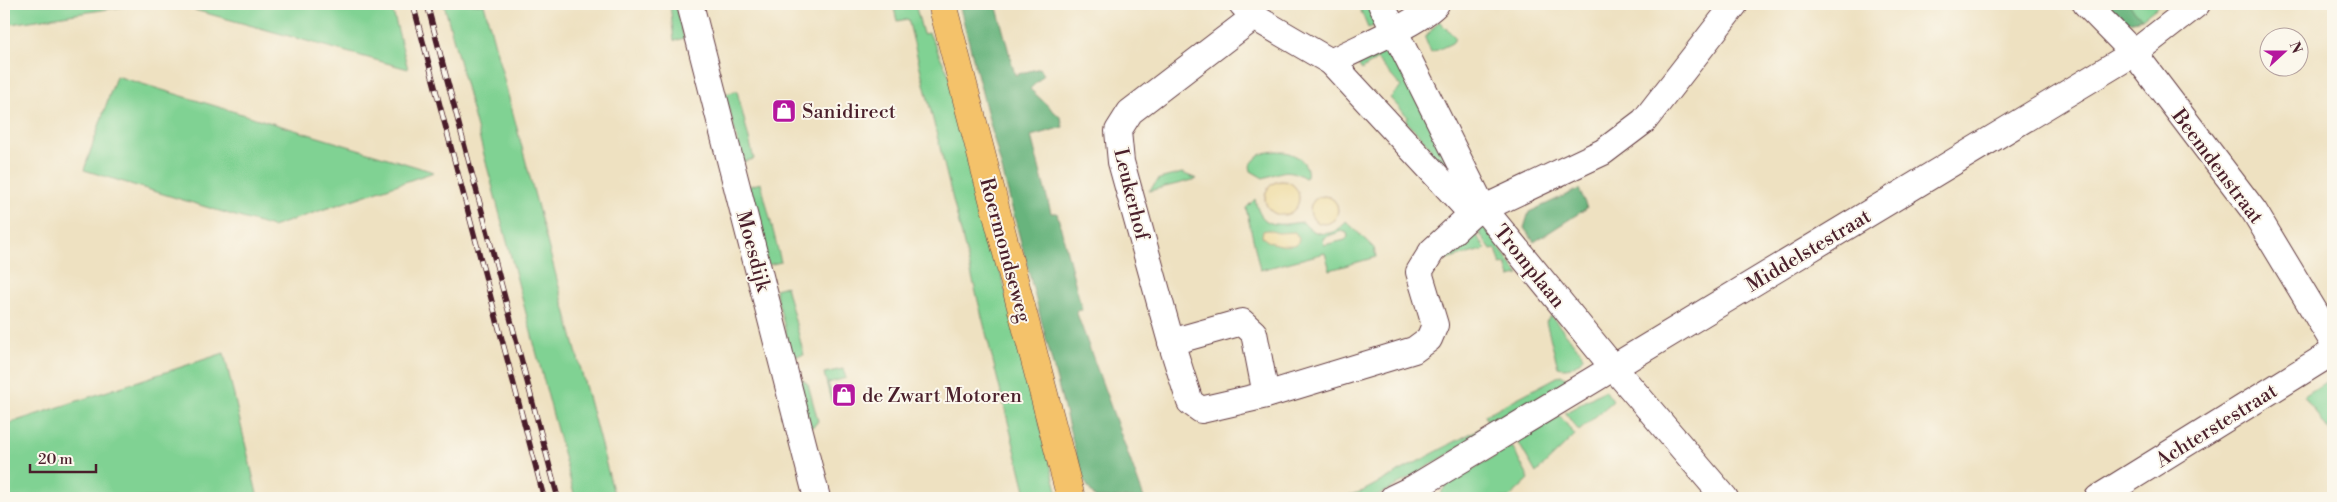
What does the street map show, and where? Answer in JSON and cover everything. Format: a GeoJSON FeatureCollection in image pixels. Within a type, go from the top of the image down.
{"type":"FeatureCollection","features":[{"type":"Feature","properties":{"kind":"main road","name":"Roermondseweg"},"geometry":{"type":"LineString","coordinates":[[942,4],[1072,497]]}},
{"type":"Feature","properties":{"kind":"street","name":"Moesdijk"},"geometry":{"type":"LineString","coordinates":[[690,4],[817,498]]}},
{"type":"Feature","properties":{"kind":"street","name":"Tromplaan"},"geometry":{"type":"LineString","coordinates":[[1381,4],[1477,211],[1725,498]]}},
{"type":"Feature","properties":{"kind":"street"},"geometry":{"type":"LineString","coordinates":[[1330,62],[1393,30],[1431,9],[1436,4]]}},
{"type":"Feature","properties":{"kind":"street"},"geometry":{"type":"LineString","coordinates":[[1477,211],[1603,152],[1644,121],[1735,4]]}},
{"type":"Feature","properties":{"kind":"street","name":"Beemdenstraat"},"geometry":{"type":"LineString","coordinates":[[2086,4],[2134,53],[2254,211],[2333,342]]}},
{"type":"Feature","properties":{"kind":"street","name":"Middelstestraat"},"geometry":{"type":"LineString","coordinates":[[1409,495],[1613,368],[2134,53],[2197,4]]}},
{"type":"Feature","properties":{"kind":"street","name":"Leukerhof"},"geometry":{"type":"LineString","coordinates":[[1248,10],[1330,62],[1477,211],[1432,251],[1419,272],[1435,325],[1429,339],[1414,350],[1266,395],[1201,410],[1190,402],[1171,342],[1122,162],[1118,131],[1130,112],[1248,10]]}},
{"type":"Feature","properties":{"kind":"street"},"geometry":{"type":"LineString","coordinates":[[1171,342],[1242,322],[1254,333],[1266,395]]}},
{"type":"Feature","properties":{"kind":"street","name":"Achterstestraat"},"geometry":{"type":"LineString","coordinates":[[2098,498],[2333,352]]}},
{"type":"Feature","properties":{"kind":"green space"},"geometry":{"type":"Polygon","coordinates":[[[4,4],[141,4],[4,25],[4,4]]]}},
{"type":"Feature","properties":{"kind":"green space"},"geometry":{"type":"Polygon","coordinates":[[[173,4],[391,4],[408,69],[173,4]]]}},
{"type":"Feature","properties":{"kind":"green space"},"geometry":{"type":"Polygon","coordinates":[[[444,4],[484,4],[615,498],[575,498],[444,4]]]}},
{"type":"Feature","properties":{"kind":"green space"},"geometry":{"type":"Polygon","coordinates":[[[670,4],[675,4],[684,38],[674,41],[670,4]]]}},
{"type":"Feature","properties":{"kind":"green space"},"geometry":{"type":"Polygon","coordinates":[[[893,4],[915,4],[923,34],[929,33],[950,77],[1059,498],[1027,498],[908,19],[897,21],[893,4]]]}},
{"type":"Feature","properties":{"kind":"green space"},"geometry":{"type":"Polygon","coordinates":[[[959,4],[996,4],[1015,75],[1040,68],[1044,75],[1030,89],[1061,118],[1063,127],[1031,136],[1051,213],[1057,213],[1082,310],[1076,311],[1144,498],[1095,498],[1082,477],[959,4]]]}},
{"type":"Feature","properties":{"kind":"green space"},"geometry":{"type":"Polygon","coordinates":[[[1358,4],[1368,4],[1375,21],[1374,26],[1368,28],[1358,4]]]}},
{"type":"Feature","properties":{"kind":"green space"},"geometry":{"type":"Polygon","coordinates":[[[2105,4],[2128,4],[2142,19],[2123,23],[2105,4]]]}},
{"type":"Feature","properties":{"kind":"green space"},"geometry":{"type":"Polygon","coordinates":[[[2128,4],[2161,4],[2142,19],[2128,4]]]}},
{"type":"Feature","properties":{"kind":"green space"},"geometry":{"type":"Polygon","coordinates":[[[1439,21],[1456,38],[1452,43],[1431,53],[1425,38],[1439,21]]]}},
{"type":"Feature","properties":{"kind":"green space"},"geometry":{"type":"Polygon","coordinates":[[[1386,46],[1393,51],[1451,169],[1445,168],[1429,153],[1431,148],[1406,121],[1408,117],[1390,98],[1401,87],[1377,59],[1362,70],[1359,66],[1359,58],[1386,46]]]}},
{"type":"Feature","properties":{"kind":"green space"},"geometry":{"type":"Polygon","coordinates":[[[116,76],[434,172],[272,227],[84,170],[116,76]]]}},
{"type":"Feature","properties":{"kind":"green space"},"geometry":{"type":"Polygon","coordinates":[[[737,91],[754,159],[743,162],[725,94],[737,91]]]}},
{"type":"Feature","properties":{"kind":"green space"},"geometry":{"type":"Polygon","coordinates":[[[1277,151],[1288,153],[1303,161],[1306,165],[1307,177],[1305,178],[1288,171],[1263,178],[1251,171],[1250,166],[1255,159],[1264,153],[1277,151]]]}},
{"type":"Feature","properties":{"kind":"green space"},"geometry":{"type":"Polygon","coordinates":[[[1182,173],[1197,179],[1149,191],[1159,179],[1182,173]]]}},
{"type":"Feature","properties":{"kind":"green space"},"geometry":{"type":"Polygon","coordinates":[[[761,183],[781,262],[768,265],[749,186],[761,183]]]}},
{"type":"Feature","properties":{"kind":"green space"},"geometry":{"type":"Polygon","coordinates":[[[1579,189],[1587,208],[1534,242],[1524,228],[1529,212],[1579,189]]]}},
{"type":"Feature","properties":{"kind":"green space"},"geometry":{"type":"Polygon","coordinates":[[[1255,199],[1258,209],[1266,221],[1278,224],[1303,222],[1313,231],[1319,233],[1331,233],[1346,221],[1374,248],[1376,257],[1330,270],[1325,253],[1260,270],[1246,208],[1255,199]],[[1342,231],[1323,238],[1324,245],[1345,240],[1348,237],[1347,233],[1342,231]]]}},
{"type":"Feature","properties":{"kind":"green space"},"geometry":{"type":"Polygon","coordinates":[[[1484,228],[1519,275],[1510,277],[1506,264],[1501,265],[1496,249],[1491,250],[1477,230],[1484,228]]]}},
{"type":"Feature","properties":{"kind":"green space"},"geometry":{"type":"Polygon","coordinates":[[[1474,232],[1486,249],[1446,260],[1448,250],[1474,232]]]}},
{"type":"Feature","properties":{"kind":"green space"},"geometry":{"type":"Polygon","coordinates":[[[786,286],[804,355],[792,357],[775,289],[786,286]]]}},
{"type":"Feature","properties":{"kind":"green space"},"geometry":{"type":"Polygon","coordinates":[[[1551,316],[1581,352],[1583,358],[1572,367],[1558,367],[1546,322],[1551,316]]]}},
{"type":"Feature","properties":{"kind":"green space"},"geometry":{"type":"Polygon","coordinates":[[[224,353],[258,498],[4,498],[4,425],[224,353]]]}},
{"type":"Feature","properties":{"kind":"green space"},"geometry":{"type":"Polygon","coordinates":[[[843,369],[846,378],[828,383],[833,400],[831,401],[824,373],[843,369]]]}},
{"type":"Feature","properties":{"kind":"green space"},"geometry":{"type":"Polygon","coordinates":[[[1561,375],[1571,381],[1392,488],[1372,498],[1341,498],[1363,491],[1488,424],[1485,415],[1561,375]]]}},
{"type":"Feature","properties":{"kind":"green space"},"geometry":{"type":"Polygon","coordinates":[[[2330,379],[2333,380],[2333,436],[2304,396],[2330,379]]]}},
{"type":"Feature","properties":{"kind":"green space"},"geometry":{"type":"Polygon","coordinates":[[[803,380],[808,384],[818,421],[814,426],[810,427],[799,381],[803,380]]]}},
{"type":"Feature","properties":{"kind":"green space"},"geometry":{"type":"Polygon","coordinates":[[[1605,390],[1613,401],[1579,431],[1565,413],[1605,390]]]}},
{"type":"Feature","properties":{"kind":"green space"},"geometry":{"type":"Polygon","coordinates":[[[1560,416],[1575,435],[1536,473],[1518,442],[1560,416]]]}},
{"type":"Feature","properties":{"kind":"green space"},"geometry":{"type":"Polygon","coordinates":[[[1512,446],[1529,479],[1509,498],[1441,498],[1442,491],[1447,484],[1512,446]]]}},
{"type":"Feature","properties":{"kind":"sand"},"geometry":{"type":"Polygon","coordinates":[[[1282,181],[1289,182],[1294,186],[1298,191],[1298,205],[1294,210],[1289,214],[1282,215],[1275,214],[1270,210],[1266,205],[1265,198],[1266,191],[1270,186],[1275,182],[1282,181]]]}},
{"type":"Feature","properties":{"kind":"sand"},"geometry":{"type":"Polygon","coordinates":[[[1324,196],[1334,200],[1338,210],[1334,220],[1324,224],[1314,220],[1310,210],[1314,200],[1324,196]]]}},
{"type":"Feature","properties":{"kind":"sand"},"geometry":{"type":"Polygon","coordinates":[[[1268,230],[1278,233],[1295,232],[1299,239],[1297,244],[1293,245],[1273,243],[1262,236],[1263,231],[1268,230]]]}},
{"type":"Feature","properties":{"kind":"railway"},"geometry":{"type":"LineString","coordinates":[[413,4],[544,498]]}},
{"type":"Feature","properties":{"kind":"railway"},"geometry":{"type":"LineString","coordinates":[[427,4],[558,498]]}},
{"type":"Feature","properties":{"kind":"place","name":"Sanidirect"},"geometry":{"type":"Point","coordinates":[784,111]}},
{"type":"Feature","properties":{"kind":"place","name":"de Zwart Motoren"},"geometry":{"type":"Point","coordinates":[844,395]}}]}
